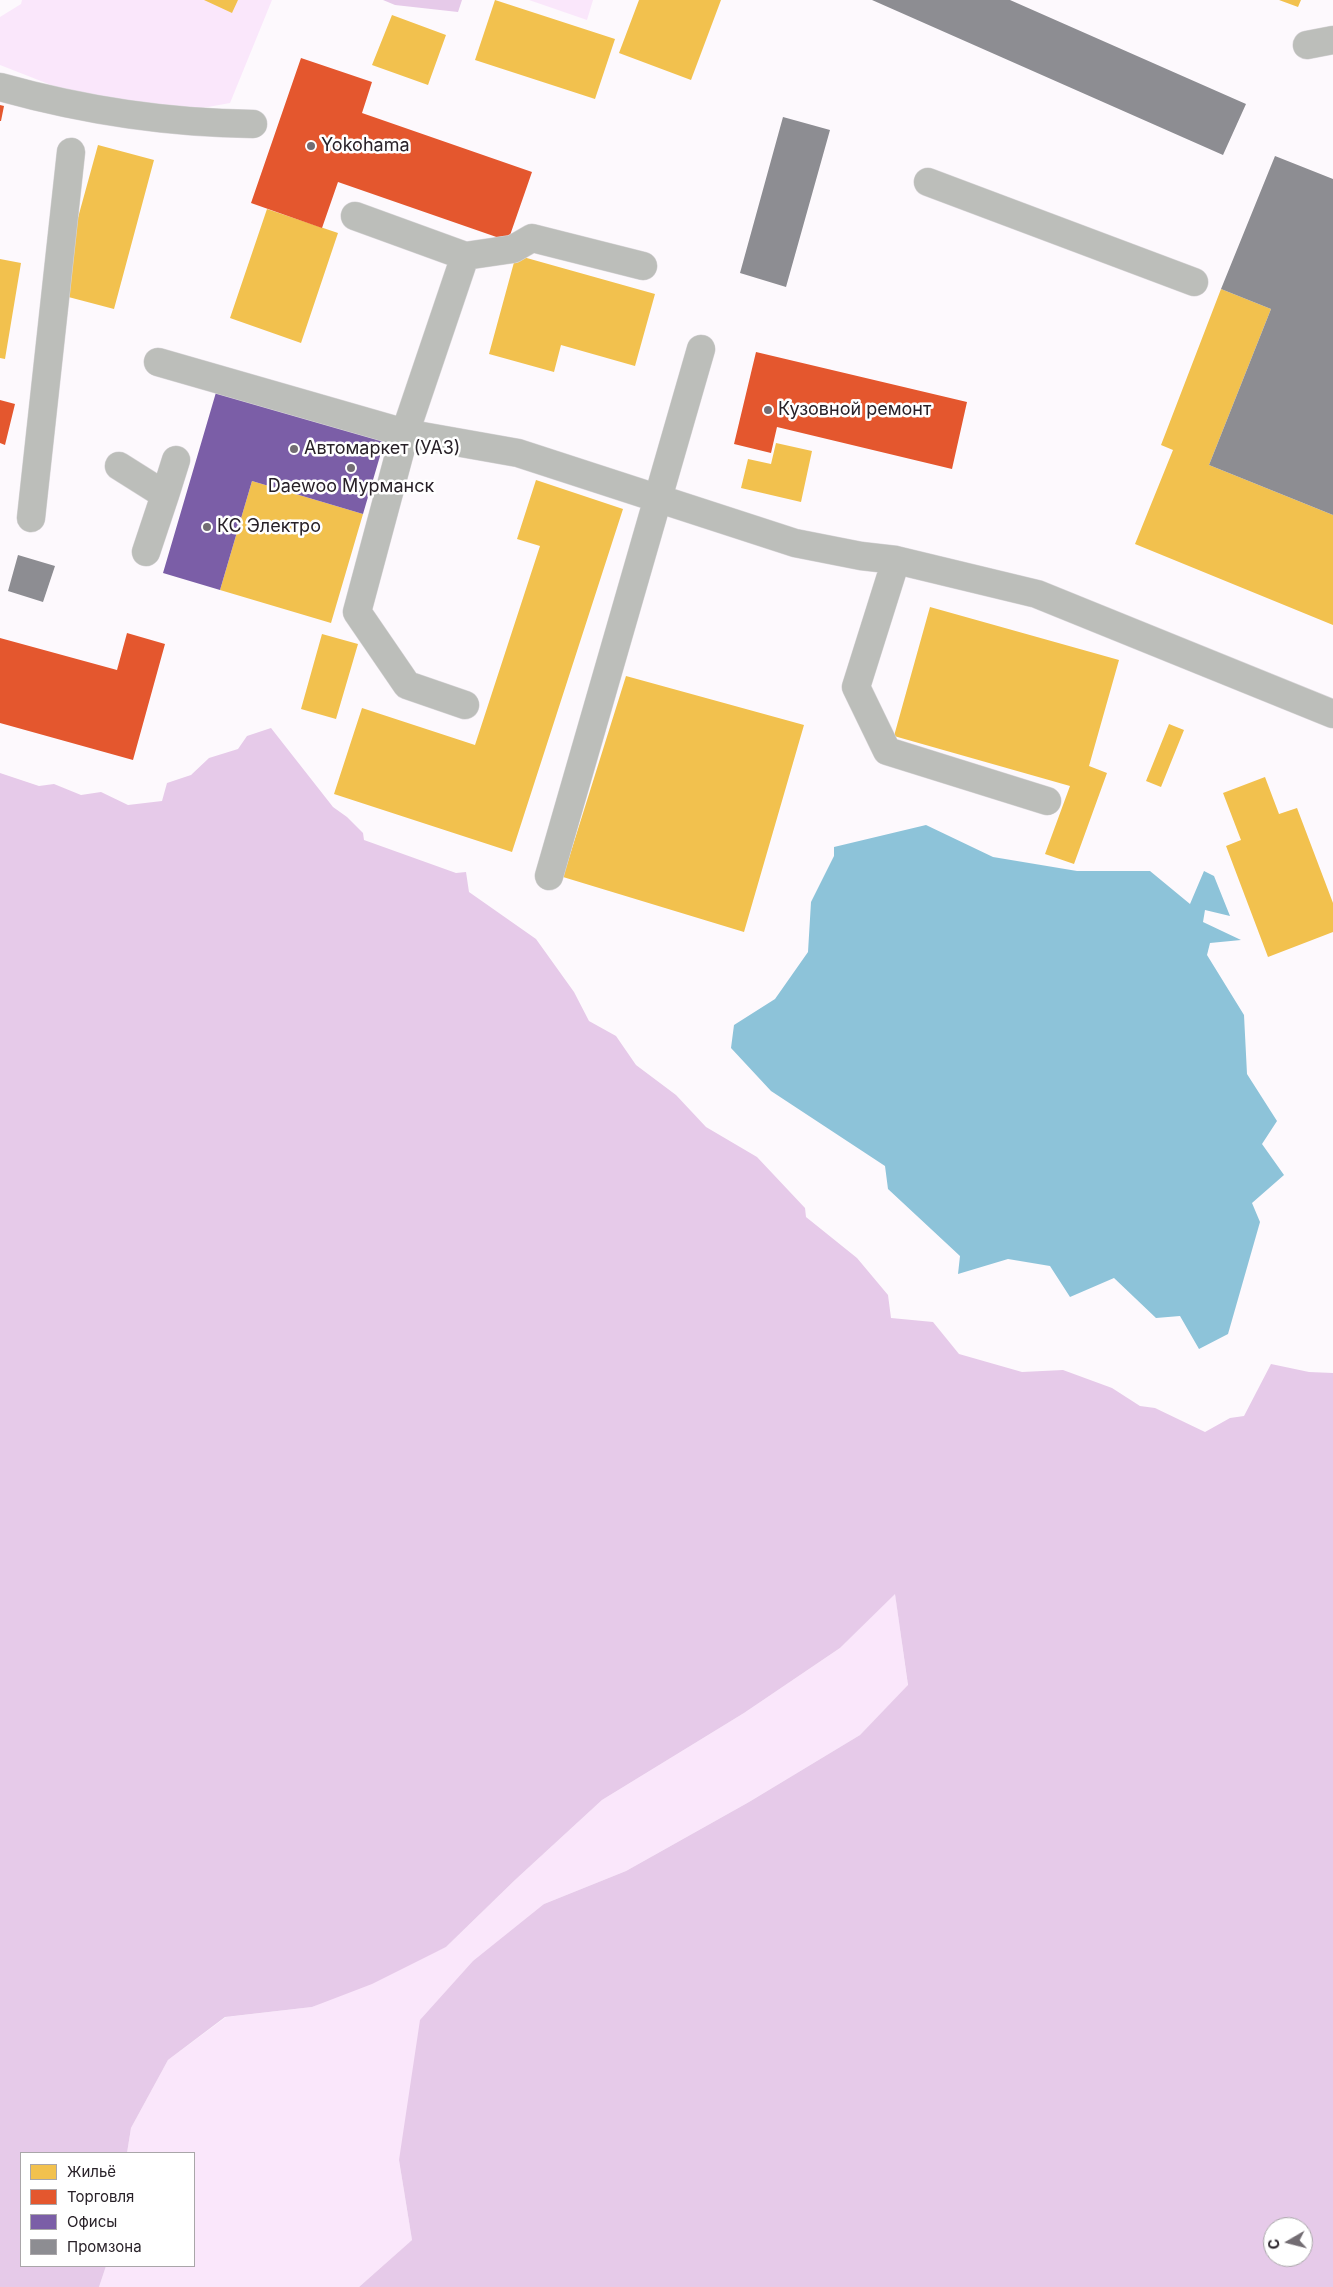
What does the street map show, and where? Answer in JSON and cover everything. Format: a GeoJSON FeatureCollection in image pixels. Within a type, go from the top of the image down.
{"type":"FeatureCollection","features":[{"type":"Feature","properties":{"kind":"lane"},"geometry":{"type":"LineString","coordinates":[[1306,45],[1333,40]]}},
{"type":"Feature","properties":{"kind":"lane"},"geometry":{"type":"LineString","coordinates":[[0,87],[56,103],[201,124],[253,124]]}},
{"type":"Feature","properties":{"kind":"lane"},"geometry":{"type":"LineString","coordinates":[[31,518],[72,152]]}},
{"type":"Feature","properties":{"kind":"lane"},"geometry":{"type":"LineString","coordinates":[[928,182],[1194,282]]}},
{"type":"Feature","properties":{"kind":"lane"},"geometry":{"type":"LineString","coordinates":[[356,216],[465,256],[513,249],[532,238],[643,266]]}},
{"type":"Feature","properties":{"kind":"lane"},"geometry":{"type":"LineString","coordinates":[[465,256],[405,433],[357,612],[407,685],[465,705]]}},
{"type":"Feature","properties":{"kind":"lane"},"geometry":{"type":"LineString","coordinates":[[549,876],[701,349]]}},
{"type":"Feature","properties":{"kind":"lane"},"geometry":{"type":"LineString","coordinates":[[158,362],[405,433],[518,453],[795,543],[861,556],[896,560],[1037,594],[1333,714]]}},
{"type":"Feature","properties":{"kind":"lane"},"geometry":{"type":"LineString","coordinates":[[146,552],[176,460]]}},
{"type":"Feature","properties":{"kind":"lane"},"geometry":{"type":"LineString","coordinates":[[119,466],[165,495]]}},
{"type":"Feature","properties":{"kind":"lane"},"geometry":{"type":"LineString","coordinates":[[896,560],[856,687],[887,751],[1046,801]]}},
{"type":"Feature","properties":{"kind":"shaded area"},"geometry":{"type":"Polygon","coordinates":[[[22,0],[272,0],[230,103],[197,109],[154,105],[69,92],[0,65],[0,17],[21,4],[22,0]]]}},
{"type":"Feature","properties":{"kind":"shaded area"},"geometry":{"type":"Polygon","coordinates":[[[383,0],[462,0],[458,12],[395,5],[383,0]]]}},
{"type":"Feature","properties":{"kind":"shaded area"},"geometry":{"type":"Polygon","coordinates":[[[529,0],[593,0],[587,20],[529,0]]]}},
{"type":"Feature","properties":{"kind":"shaded area"},"geometry":{"type":"Polygon","coordinates":[[[271,728],[333,807],[347,817],[363,833],[364,840],[456,873],[466,872],[469,892],[536,939],[574,992],[589,1021],[616,1036],[636,1065],[676,1095],[706,1127],[757,1157],[805,1208],[806,1217],[857,1258],[888,1295],[891,1318],[933,1322],[959,1354],[1022,1372],[1063,1370],[1112,1388],[1140,1406],[1155,1408],[1205,1432],[1230,1418],[1244,1416],[1271,1364],[1309,1372],[1333,1373],[1333,2287],[359,2287],[412,2240],[399,2160],[420,2020],[473,1961],[544,1904],[626,1871],[749,1802],[860,1735],[908,1685],[895,1594],[840,1648],[744,1713],[602,1800],[446,1947],[372,1984],[312,2007],[225,2017],[168,2060],[131,2128],[127,2152],[20,2152],[20,2267],[106,2267],[99,2287],[0,2287],[0,773],[39,786],[54,784],[81,795],[101,792],[128,805],[162,801],[167,783],[191,775],[209,758],[238,749],[247,736],[271,728]]]}},
{"type":"Feature","properties":{"kind":"shaded area"},"geometry":{"type":"Polygon","coordinates":[[[895,1593],[908,1686],[860,1735],[749,1802],[626,1871],[544,1904],[399,2160],[412,2240],[359,2287],[99,2287],[106,2267],[195,2267],[195,2152],[127,2152],[131,2128],[168,2060],[226,2017],[312,2007],[446,1947],[602,1800],[744,1713],[840,1648],[895,1593]]]}},
{"type":"Feature","properties":{"kind":"water"},"geometry":{"type":"Polygon","coordinates":[[[926,825],[993,857],[1077,871],[1150,871],[1190,904],[1204,871],[1214,876],[1230,916],[1205,910],[1203,922],[1241,940],[1210,943],[1207,955],[1244,1015],[1247,1074],[1277,1121],[1262,1144],[1284,1175],[1252,1203],[1260,1222],[1228,1334],[1199,1349],[1180,1316],[1156,1318],[1114,1278],[1070,1297],[1050,1266],[1008,1259],[958,1274],[960,1256],[888,1189],[885,1166],[771,1091],[731,1048],[734,1025],[775,999],[808,952],[811,902],[834,856],[834,847],[926,825]]]}},
{"type":"Feature","properties":{"kind":"building: Жильё"},"geometry":{"type":"Polygon","coordinates":[[[204,0],[238,0],[232,13],[204,0]]]}},
{"type":"Feature","properties":{"kind":"building: Жильё"},"geometry":{"type":"Polygon","coordinates":[[[495,0],[615,39],[595,99],[475,60],[495,0]]]}},
{"type":"Feature","properties":{"kind":"building: Жильё"},"geometry":{"type":"Polygon","coordinates":[[[639,0],[721,0],[691,80],[619,53],[639,0]]]}},
{"type":"Feature","properties":{"kind":"building: Жильё"},"geometry":{"type":"Polygon","coordinates":[[[1279,0],[1301,0],[1298,7],[1279,0]]]}},
{"type":"Feature","properties":{"kind":"building: Жильё"},"geometry":{"type":"Polygon","coordinates":[[[392,15],[446,35],[428,85],[372,65],[392,15]]]}},
{"type":"Feature","properties":{"kind":"building: Жильё"},"geometry":{"type":"Polygon","coordinates":[[[98,145],[154,160],[114,309],[57,294],[98,145]]]}},
{"type":"Feature","properties":{"kind":"building: Жильё"},"geometry":{"type":"Polygon","coordinates":[[[267,209],[338,233],[301,343],[230,318],[267,209]]]}},
{"type":"Feature","properties":{"kind":"building: Жильё"},"geometry":{"type":"Polygon","coordinates":[[[516,255],[655,294],[635,366],[561,345],[554,372],[489,354],[516,255]]]}},
{"type":"Feature","properties":{"kind":"building: Жильё"},"geometry":{"type":"Polygon","coordinates":[[[0,259],[21,263],[5,359],[0,358],[0,259]]]}},
{"type":"Feature","properties":{"kind":"building: Жильё"},"geometry":{"type":"Polygon","coordinates":[[[1221,289],[1271,309],[1209,465],[1333,515],[1333,625],[1135,544],[1173,450],[1161,445],[1221,289]]]}},
{"type":"Feature","properties":{"kind":"building: Жильё"},"geometry":{"type":"Polygon","coordinates":[[[776,443],[812,451],[801,502],[741,488],[748,459],[771,464],[776,443]]]}},
{"type":"Feature","properties":{"kind":"building: Жильё"},"geometry":{"type":"Polygon","coordinates":[[[536,480],[623,509],[512,852],[334,794],[362,708],[475,745],[540,546],[517,539],[536,480]]]}},
{"type":"Feature","properties":{"kind":"building: Жильё"},"geometry":{"type":"Polygon","coordinates":[[[252,481],[363,514],[331,623],[220,590],[252,481]]]}},
{"type":"Feature","properties":{"kind":"building: Жильё"},"geometry":{"type":"Polygon","coordinates":[[[930,607],[1119,660],[1089,766],[1107,773],[1074,864],[1045,854],[1070,786],[894,736],[930,607]]]}},
{"type":"Feature","properties":{"kind":"building: Жильё"},"geometry":{"type":"Polygon","coordinates":[[[322,634],[358,644],[336,719],[301,709],[322,634]]]}},
{"type":"Feature","properties":{"kind":"building: Жильё"},"geometry":{"type":"Polygon","coordinates":[[[626,676],[804,725],[744,932],[563,877],[626,676]]]}},
{"type":"Feature","properties":{"kind":"building: Жильё"},"geometry":{"type":"Polygon","coordinates":[[[1169,724],[1184,730],[1161,787],[1146,781],[1169,724]]]}},
{"type":"Feature","properties":{"kind":"building: Жильё"},"geometry":{"type":"Polygon","coordinates":[[[1265,777],[1279,814],[1297,808],[1333,903],[1333,932],[1268,957],[1226,846],[1241,840],[1223,793],[1265,777]]]}},
{"type":"Feature","properties":{"kind":"building: Торговля"},"geometry":{"type":"Polygon","coordinates":[[[301,58],[372,82],[362,113],[532,172],[508,241],[338,182],[322,228],[251,203],[301,58]]]}},
{"type":"Feature","properties":{"kind":"building: Торговля"},"geometry":{"type":"Polygon","coordinates":[[[0,105],[4,106],[1,121],[0,121],[0,105]]]}},
{"type":"Feature","properties":{"kind":"building: Торговля"},"geometry":{"type":"Polygon","coordinates":[[[756,352],[967,402],[952,469],[777,427],[771,453],[734,444],[756,352]]]}},
{"type":"Feature","properties":{"kind":"building: Торговля"},"geometry":{"type":"Polygon","coordinates":[[[0,400],[15,404],[5,445],[0,443],[0,400]]]}},
{"type":"Feature","properties":{"kind":"building: Торговля"},"geometry":{"type":"Polygon","coordinates":[[[127,633],[165,644],[133,760],[0,723],[0,638],[117,670],[127,633]]]}},
{"type":"Feature","properties":{"kind":"building: Офисы"},"geometry":{"type":"Polygon","coordinates":[[[217,389],[385,439],[363,514],[252,481],[220,590],[163,573],[217,389]]]}},
{"type":"Feature","properties":{"kind":"building: Промзона"},"geometry":{"type":"Polygon","coordinates":[[[872,0],[1010,0],[1246,104],[1223,155],[872,0]]]}},
{"type":"Feature","properties":{"kind":"building: Промзона"},"geometry":{"type":"Polygon","coordinates":[[[783,117],[830,130],[786,287],[740,273],[783,117]]]}},
{"type":"Feature","properties":{"kind":"building: Промзона"},"geometry":{"type":"Polygon","coordinates":[[[1275,156],[1333,179],[1333,515],[1209,465],[1271,309],[1221,289],[1275,156]]]}},
{"type":"Feature","properties":{"kind":"building: Промзона"},"geometry":{"type":"Polygon","coordinates":[[[18,555],[55,566],[43,602],[8,591],[18,555]]]}},
{"type":"Feature","properties":{"kind":"place","name":"Yokohama"},"geometry":{"type":"Point","coordinates":[311,146]}},
{"type":"Feature","properties":{"kind":"place","name":"Кузовной ремонт"},"geometry":{"type":"Point","coordinates":[768,410]}},
{"type":"Feature","properties":{"kind":"place","name":"Автомаркет (УАЗ)"},"geometry":{"type":"Point","coordinates":[294,449]}},
{"type":"Feature","properties":{"kind":"place","name":"Daewoo Мурманск"},"geometry":{"type":"Point","coordinates":[351,468]}},
{"type":"Feature","properties":{"kind":"place","name":"КС Электро"},"geometry":{"type":"Point","coordinates":[207,527]}}]}
